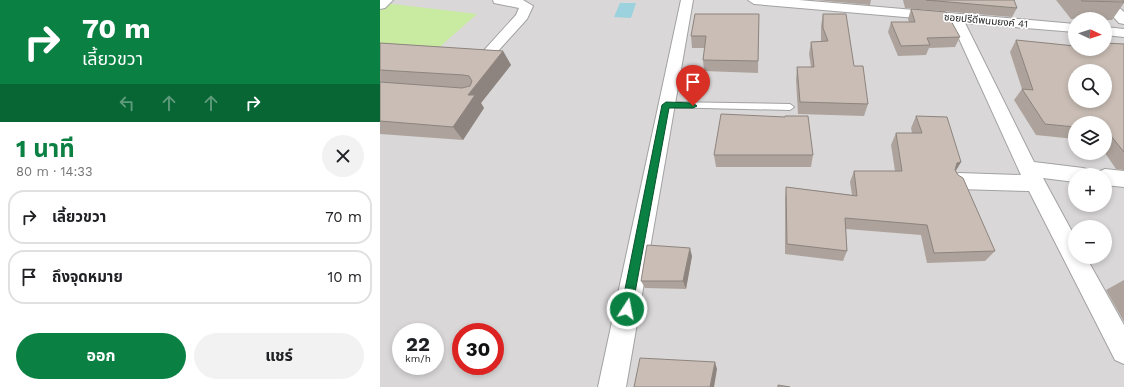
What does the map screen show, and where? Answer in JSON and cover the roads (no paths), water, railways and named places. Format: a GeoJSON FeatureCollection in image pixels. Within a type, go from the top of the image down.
{"type":"FeatureCollection","features":[{"type":"Feature","properties":{"kind":"street"},"geometry":{"type":"LineString","coordinates":[[380,5],[387,0]]}},
{"type":"Feature","properties":{"kind":"street"},"geometry":{"type":"LineString","coordinates":[[484,58],[522,16],[526,6],[519,3],[499,0]]}},
{"type":"Feature","properties":{"kind":"street"},"geometry":{"type":"LineString","coordinates":[[612,387],[687,0]]}},
{"type":"Feature","properties":{"kind":"street","name":"ซอยปรีดีพนมยงค์ 41"},"geometry":{"type":"LineString","coordinates":[[754,0],[1068,27]]}},
{"type":"Feature","properties":{"kind":"street"},"geometry":{"type":"LineString","coordinates":[[1104,0],[1124,20]]}},
{"type":"Feature","properties":{"kind":"street"},"geometry":{"type":"LineString","coordinates":[[956,17],[1031,176],[1124,351]]}},
{"type":"Feature","properties":{"kind":"street"},"geometry":{"type":"LineString","coordinates":[[1112,32],[1124,33]]}},
{"type":"Feature","properties":{"kind":"street"},"geometry":{"type":"LineString","coordinates":[[959,181],[1031,176],[1068,175]]}},
{"type":"Feature","properties":{"kind":"street"},"geometry":{"type":"LineString","coordinates":[[1112,178],[1124,179]]}},
{"type":"Feature","properties":{"kind":"lane"},"geometry":{"type":"LineString","coordinates":[[666,105],[790,107]]}},
{"type":"Feature","properties":{"kind":"water"},"geometry":{"type":"Polygon","coordinates":[[[620,3],[636,3],[631,18],[614,17],[620,3]]]}}]}
